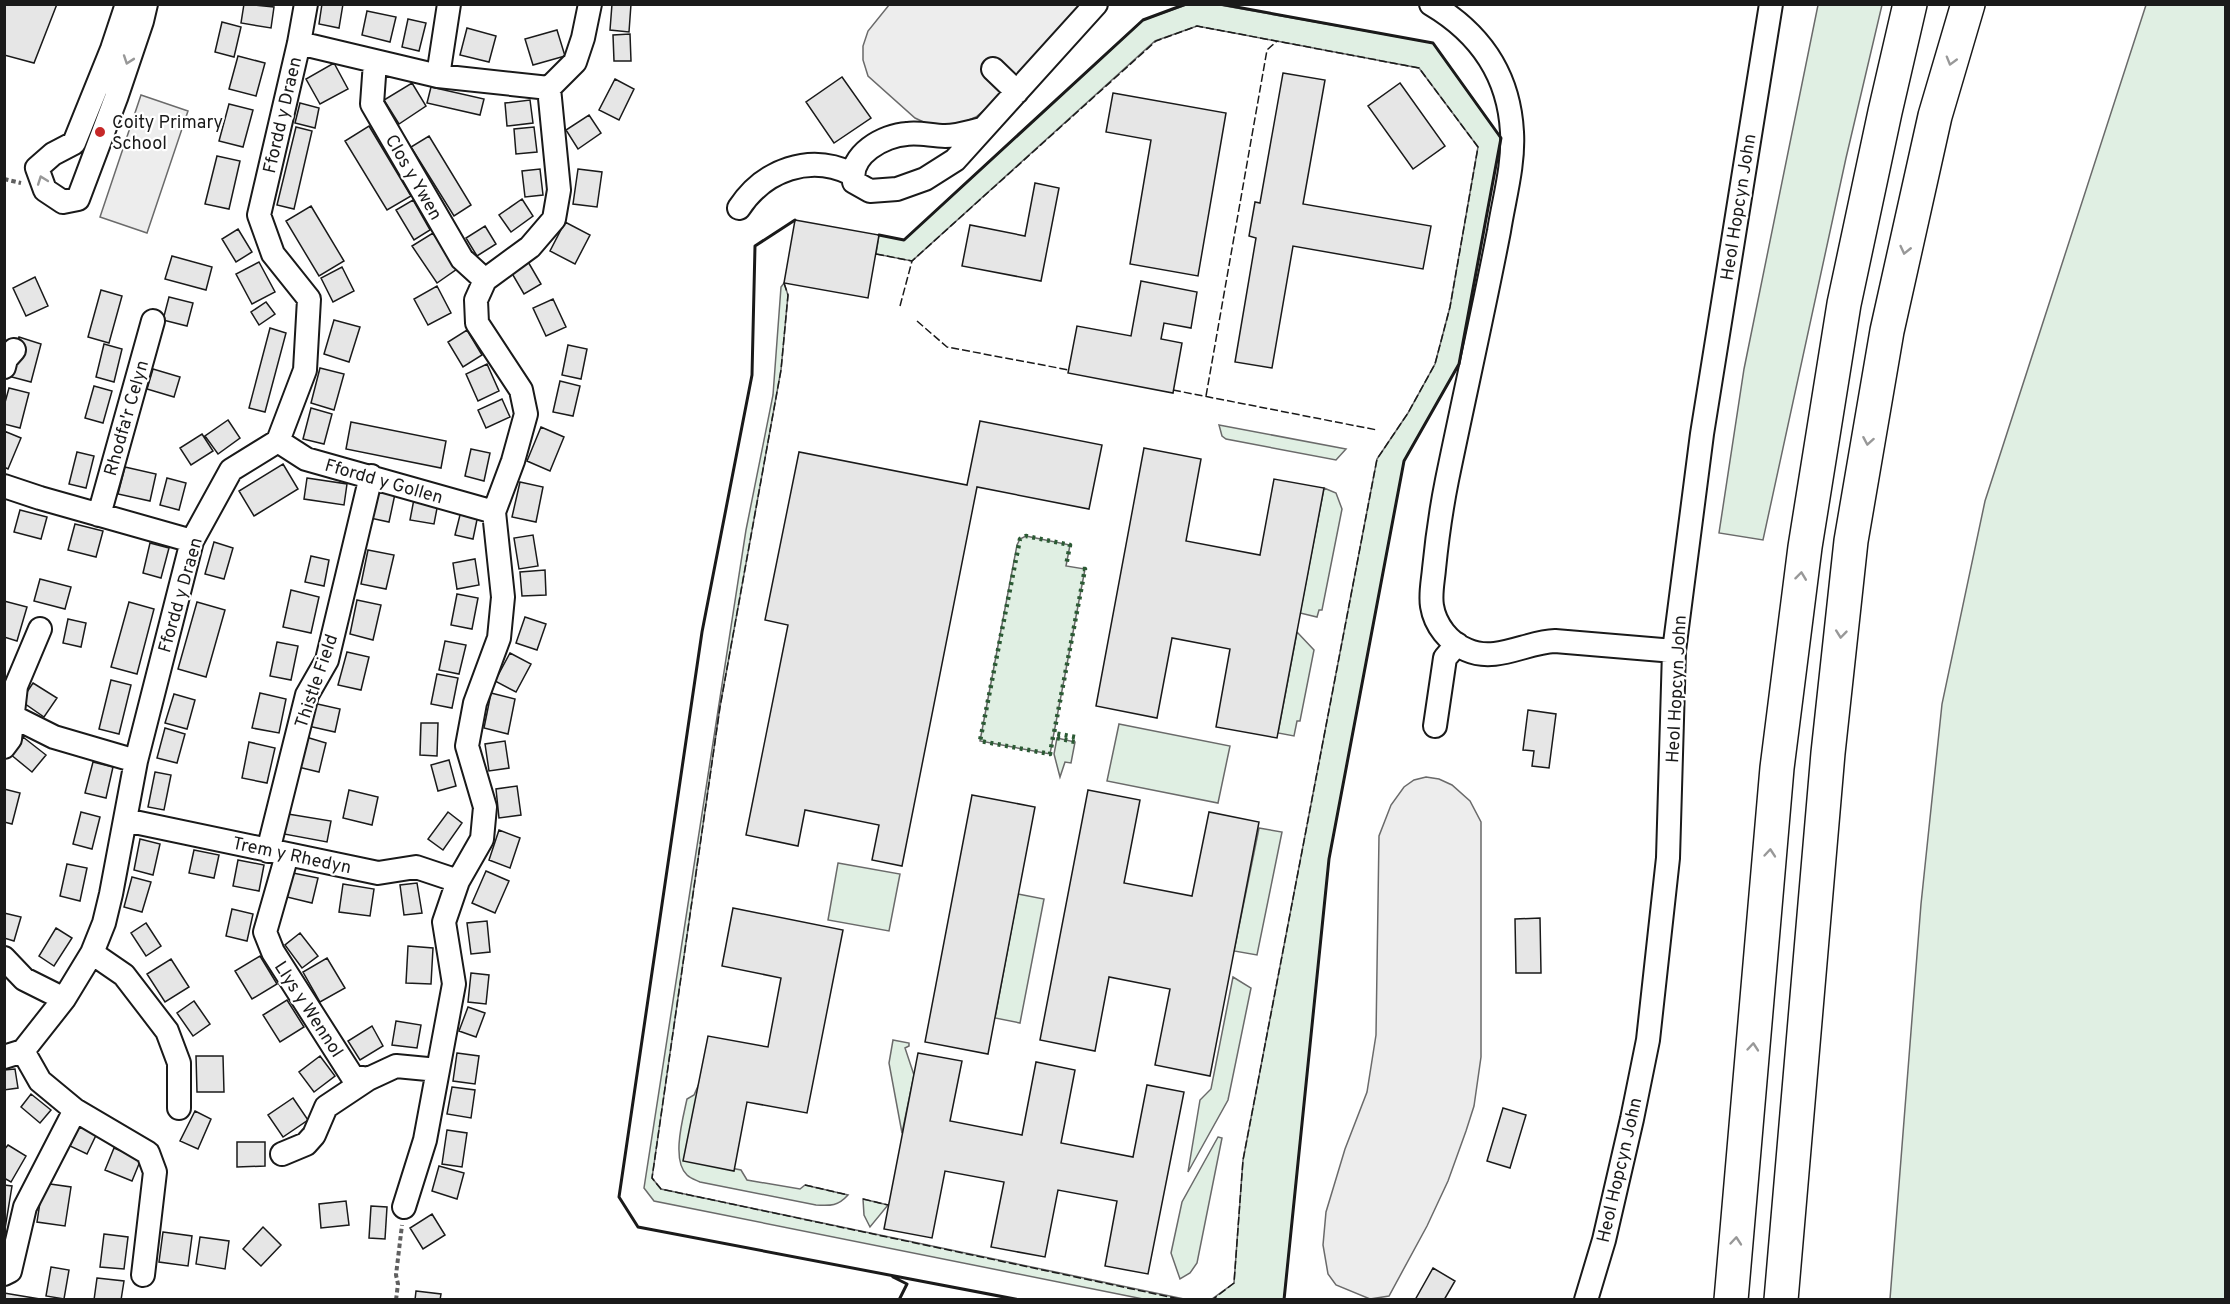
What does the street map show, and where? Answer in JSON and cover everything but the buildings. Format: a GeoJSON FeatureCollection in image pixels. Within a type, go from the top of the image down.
{"type":"FeatureCollection","features":[{"type":"Feature","properties":{"kind":"highway"},"geometry":{"type":"LineString","coordinates":[[1731,1299],[1777,768],[1805,547],[1844,304],[1911,4]]}},
{"type":"Feature","properties":{"kind":"highway"},"geometry":{"type":"LineString","coordinates":[[1780,1299],[1828,753],[1851,541],[1889,319],[1935,116],[1968,4]]}},
{"type":"Feature","properties":{"kind":"street"},"geometry":{"type":"LineString","coordinates":[[126,4],[112,48],[74,143],[53,154],[38,168],[45,190],[63,202],[78,199],[116,98],[146,4]]}},
{"type":"Feature","properties":{"kind":"street","name":"Ffordd y Draen"},"geometry":{"type":"LineString","coordinates":[[14,1054],[64,999],[92,953],[104,922],[136,761],[192,540],[231,470],[278,441],[305,370],[309,299],[273,254],[259,215],[306,4]]}},
{"type":"Feature","properties":{"kind":"street"},"geometry":{"type":"LineString","coordinates":[[438,76],[449,4]]}},
{"type":"Feature","properties":{"kind":"street"},"geometry":{"type":"LineString","coordinates":[[549,88],[575,62],[590,4]]}},
{"type":"Feature","properties":{"kind":"street"},"geometry":{"type":"LineString","coordinates":[[982,129],[957,135],[906,134],[888,138],[863,154],[852,174],[854,182],[870,191],[889,190],[913,184],[940,171],[955,160],[1096,4]]}},
{"type":"Feature","properties":{"kind":"street"},"geometry":{"type":"LineString","coordinates":[[1431,4],[1466,28],[1484,49],[1498,72],[1508,102],[1512,133],[1510,170],[1493,262],[1437,534],[1432,606],[1437,622],[1446,636],[1456,644],[1466,650],[1491,655],[1542,641],[1674,651]]}},
{"type":"Feature","properties":{"kind":"street","name":"Heol Hopcyn John"},"geometry":{"type":"LineString","coordinates":[[1586,1299],[1604,1240],[1648,1040],[1668,858],[1674,651],[1702,434],[1771,4]]}},
{"type":"Feature","properties":{"kind":"street"},"geometry":{"type":"LineString","coordinates":[[299,43],[438,76],[549,88]]}},
{"type":"Feature","properties":{"kind":"street","name":"Clos y Ywen"},"geometry":{"type":"LineString","coordinates":[[375,62],[372,104],[462,259],[485,280]]}},
{"type":"Feature","properties":{"kind":"street"},"geometry":{"type":"LineString","coordinates":[[993,69],[1017,92]]}},
{"type":"Feature","properties":{"kind":"street"},"geometry":{"type":"LineString","coordinates":[[404,1207],[424,1140],[454,984],[444,922],[458,881],[482,839],[485,807],[467,746],[475,703],[499,638],[503,597],[494,512],[513,461],[526,414],[521,390],[477,323],[476,300],[485,280],[530,247],[554,219],[559,190],[549,88]]}},
{"type":"Feature","properties":{"kind":"street"},"geometry":{"type":"LineString","coordinates":[[739,208],[748,194],[764,180],[795,167],[828,165],[852,174]]}},
{"type":"Feature","properties":{"kind":"street","name":"Rhodfa'r Celyn"},"geometry":{"type":"LineString","coordinates":[[99,515],[153,321]]}},
{"type":"Feature","properties":{"kind":"street","name":"Ffordd y Gollen"},"geometry":{"type":"LineString","coordinates":[[278,441],[306,459],[494,512]]}},
{"type":"Feature","properties":{"kind":"street","name":"Thistle Field"},"geometry":{"type":"LineString","coordinates":[[277,853],[307,695],[327,660],[371,476]]}},
{"type":"Feature","properties":{"kind":"street"},"geometry":{"type":"LineString","coordinates":[[4,486],[192,540]]}},
{"type":"Feature","properties":{"kind":"street"},"geometry":{"type":"LineString","coordinates":[[4,747],[10,739],[9,715],[16,686],[40,629]]}},
{"type":"Feature","properties":{"kind":"street"},"geometry":{"type":"LineString","coordinates":[[1435,726],[1445,658],[1456,644]]}},
{"type":"Feature","properties":{"kind":"street"},"geometry":{"type":"LineString","coordinates":[[9,715],[54,737],[136,761]]}},
{"type":"Feature","properties":{"kind":"street","name":"Trem y Rhedyn"},"geometry":{"type":"LineString","coordinates":[[125,820],[378,873],[416,867],[458,881]]}},
{"type":"Feature","properties":{"kind":"street","name":"Llys y Wennol"},"geometry":{"type":"LineString","coordinates":[[277,853],[265,932],[273,952],[352,1076],[368,1078]]}},
{"type":"Feature","properties":{"kind":"street"},"geometry":{"type":"LineString","coordinates":[[92,953],[124,975],[167,1031],[179,1063],[179,1108]]}},
{"type":"Feature","properties":{"kind":"street"},"geometry":{"type":"LineString","coordinates":[[4,958],[24,979],[64,999]]}},
{"type":"Feature","properties":{"kind":"street"},"geometry":{"type":"LineString","coordinates":[[14,1054],[40,1081],[75,1110],[148,1153],[155,1172],[143,1275]]}},
{"type":"Feature","properties":{"kind":"street"},"geometry":{"type":"LineString","coordinates":[[282,1154],[306,1144],[314,1134],[326,1107],[368,1078],[396,1066],[438,1070]]}},
{"type":"Feature","properties":{"kind":"street"},"geometry":{"type":"LineString","coordinates":[[4,1274],[10,1271],[25,1207],[75,1110]]}},
{"type":"Feature","properties":{"kind":"path"},"geometry":{"type":"LineString","coordinates":[[4,179],[30,186]]}},
{"type":"Feature","properties":{"kind":"path"},"geometry":{"type":"LineString","coordinates":[[396,1299],[396,1275],[404,1207]]}},
{"type":"Feature","properties":{"kind":"green space"},"geometry":{"type":"Polygon","coordinates":[[[1186,5],[1220,5],[1433,43],[1501,138],[1459,364],[1404,461],[1329,859],[1284,1299],[1212,1299],[1234,1283],[1243,1160],[1377,459],[1408,413],[1435,364],[1450,307],[1478,147],[1419,68],[1197,26],[1155,41],[912,261],[876,254],[879,235],[904,240],[1143,20],[1186,5]]]}},
{"type":"Feature","properties":{"kind":"green space"},"geometry":{"type":"Polygon","coordinates":[[[1818,5],[1882,5],[1846,158],[1763,540],[1719,533],[1744,369],[1818,5]]]}},
{"type":"Feature","properties":{"kind":"green space"},"geometry":{"type":"Polygon","coordinates":[[[2146,5],[2225,5],[2225,1299],[1890,1299],[1921,904],[1942,704],[1985,501],[2146,5]]]}},
{"type":"Feature","properties":{"kind":"green space"},"geometry":{"type":"Polygon","coordinates":[[[784,283],[788,295],[781,370],[720,707],[652,1178],[661,1189],[1184,1299],[1143,1299],[654,1201],[644,1188],[746,530],[773,395],[781,287],[784,283]]]}},
{"type":"Feature","properties":{"kind":"green space"},"geometry":{"type":"Polygon","coordinates":[[[1219,425],[1346,449],[1336,460],[1226,439],[1222,436],[1219,425]]]}},
{"type":"Feature","properties":{"kind":"green space"},"geometry":{"type":"Polygon","coordinates":[[[1324,488],[1336,493],[1342,509],[1322,610],[1319,610],[1317,617],[1300,613],[1324,488]]]}},
{"type":"Feature","properties":{"kind":"green space"},"geometry":{"type":"Polygon","coordinates":[[[1026,536],[1070,545],[1066,566],[1085,569],[1050,754],[980,741],[1017,545],[1020,539],[1026,536]]]}},
{"type":"Feature","properties":{"kind":"green space"},"geometry":{"type":"Polygon","coordinates":[[[1297,632],[1314,650],[1300,721],[1297,721],[1294,736],[1278,733],[1297,632]]]}},
{"type":"Feature","properties":{"kind":"green space"},"geometry":{"type":"Polygon","coordinates":[[[1119,724],[1230,746],[1218,803],[1107,781],[1119,724]]]}},
{"type":"Feature","properties":{"kind":"green space"},"geometry":{"type":"Polygon","coordinates":[[[1057,738],[1075,742],[1071,763],[1065,762],[1060,777],[1054,754],[1057,738]]]}},
{"type":"Feature","properties":{"kind":"green space"},"geometry":{"type":"Polygon","coordinates":[[[1259,828],[1282,832],[1257,955],[1234,951],[1259,828]]]}},
{"type":"Feature","properties":{"kind":"green space"},"geometry":{"type":"Polygon","coordinates":[[[838,863],[900,874],[889,931],[828,920],[838,863]]]}},
{"type":"Feature","properties":{"kind":"green space"},"geometry":{"type":"Polygon","coordinates":[[[1018,894],[1044,899],[1020,1023],[995,1018],[1018,894]]]}},
{"type":"Feature","properties":{"kind":"green space"},"geometry":{"type":"Polygon","coordinates":[[[1233,977],[1251,988],[1228,1100],[1188,1172],[1200,1100],[1211,1089],[1233,977]]]}},
{"type":"Feature","properties":{"kind":"green space"},"geometry":{"type":"Polygon","coordinates":[[[893,1040],[909,1043],[909,1046],[905,1048],[914,1075],[902,1133],[889,1063],[893,1040]]]}},
{"type":"Feature","properties":{"kind":"green space"},"geometry":{"type":"Polygon","coordinates":[[[707,1066],[689,1160],[741,1170],[747,1180],[800,1189],[805,1185],[848,1195],[834,1204],[816,1205],[700,1182],[687,1175],[680,1159],[681,1127],[687,1099],[694,1095],[707,1066]]]}},
{"type":"Feature","properties":{"kind":"green space"},"geometry":{"type":"Polygon","coordinates":[[[1218,1137],[1222,1138],[1197,1263],[1190,1273],[1180,1279],[1171,1253],[1182,1202],[1218,1137]]]}},
{"type":"Feature","properties":{"kind":"green space"},"geometry":{"type":"Polygon","coordinates":[[[863,1199],[888,1205],[870,1227],[864,1215],[863,1199]]]}},
{"type":"Feature","properties":{"kind":"shaded area"},"geometry":{"type":"Polygon","coordinates":[[[889,5],[1085,5],[1001,96],[976,117],[959,124],[932,126],[915,118],[868,76],[863,60],[863,46],[868,31],[889,5]]]}},
{"type":"Feature","properties":{"kind":"shaded area"},"geometry":{"type":"Polygon","coordinates":[[[141,95],[188,111],[147,233],[100,217],[141,95]]]}},
{"type":"Feature","properties":{"kind":"shaded area"},"geometry":{"type":"Polygon","coordinates":[[[1426,777],[1439,779],[1452,785],[1470,801],[1481,822],[1481,1057],[1474,1106],[1448,1181],[1427,1226],[1389,1296],[1370,1299],[1336,1285],[1328,1274],[1323,1245],[1326,1212],[1345,1149],[1367,1092],[1376,1035],[1379,836],[1391,805],[1404,787],[1414,780],[1426,777]]]}},
{"type":"Feature","properties":{"kind":"hedge"},"geometry":{"type":"LineString","coordinates":[[1053,737],[1050,754],[980,741],[1020,539],[1026,536],[1070,545],[1066,566]]}},
{"type":"Feature","properties":{"kind":"hedge"},"geometry":{"type":"LineString","coordinates":[[1075,737],[1054,733],[1085,569],[1082,569]]}},
{"type":"Feature","properties":{"kind":"hedge"},"geometry":{"type":"LineString","coordinates":[[1057,738],[1075,742]]}},
{"type":"Feature","properties":{"kind":"fence"},"geometry":{"type":"LineString","coordinates":[[876,254],[912,261],[1156,41],[1197,26],[1419,68],[1478,147],[1450,307],[1435,364],[1408,413],[1377,459],[1243,1160],[1234,1283],[1212,1300]]}},
{"type":"Feature","properties":{"kind":"fence"},"geometry":{"type":"LineString","coordinates":[[1206,396],[1267,50],[1277,41]]}},
{"type":"Feature","properties":{"kind":"fence"},"geometry":{"type":"LineString","coordinates":[[900,306],[912,261]]}},
{"type":"Feature","properties":{"kind":"fence"},"geometry":{"type":"LineString","coordinates":[[784,283],[788,295],[781,370],[720,707],[652,1178],[661,1189],[1184,1300]]}},
{"type":"Feature","properties":{"kind":"fence"},"geometry":{"type":"LineString","coordinates":[[917,321],[947,347],[1069,370]]}},
{"type":"Feature","properties":{"kind":"fence"},"geometry":{"type":"LineString","coordinates":[[1173,390],[1377,430]]}},
{"type":"Feature","properties":{"kind":"fence"},"geometry":{"type":"LineString","coordinates":[[805,1185],[848,1195]]}},
{"type":"Feature","properties":{"kind":"fence"},"geometry":{"type":"LineString","coordinates":[[863,1199],[888,1205]]}},
{"type":"Feature","properties":{"kind":"wall"},"geometry":{"type":"LineString","coordinates":[[879,235],[904,240],[1143,20],[1186,4]]}},
{"type":"Feature","properties":{"kind":"wall"},"geometry":{"type":"LineString","coordinates":[[1220,4],[1433,43],[1501,138],[1459,364],[1404,461],[1329,859],[1284,1300]]}},
{"type":"Feature","properties":{"kind":"wall"},"geometry":{"type":"LineString","coordinates":[[795,220],[755,246],[752,375],[702,632],[619,1197],[638,1227],[1020,1300]]}},
{"type":"Feature","properties":{"kind":"wall"},"geometry":{"type":"LineString","coordinates":[[893,1277],[907,1284],[899,1300]]}},
{"type":"Feature","properties":{"kind":"place","name":"Coity Primary School"},"geometry":{"type":"Point","coordinates":[100,132]}}]}
